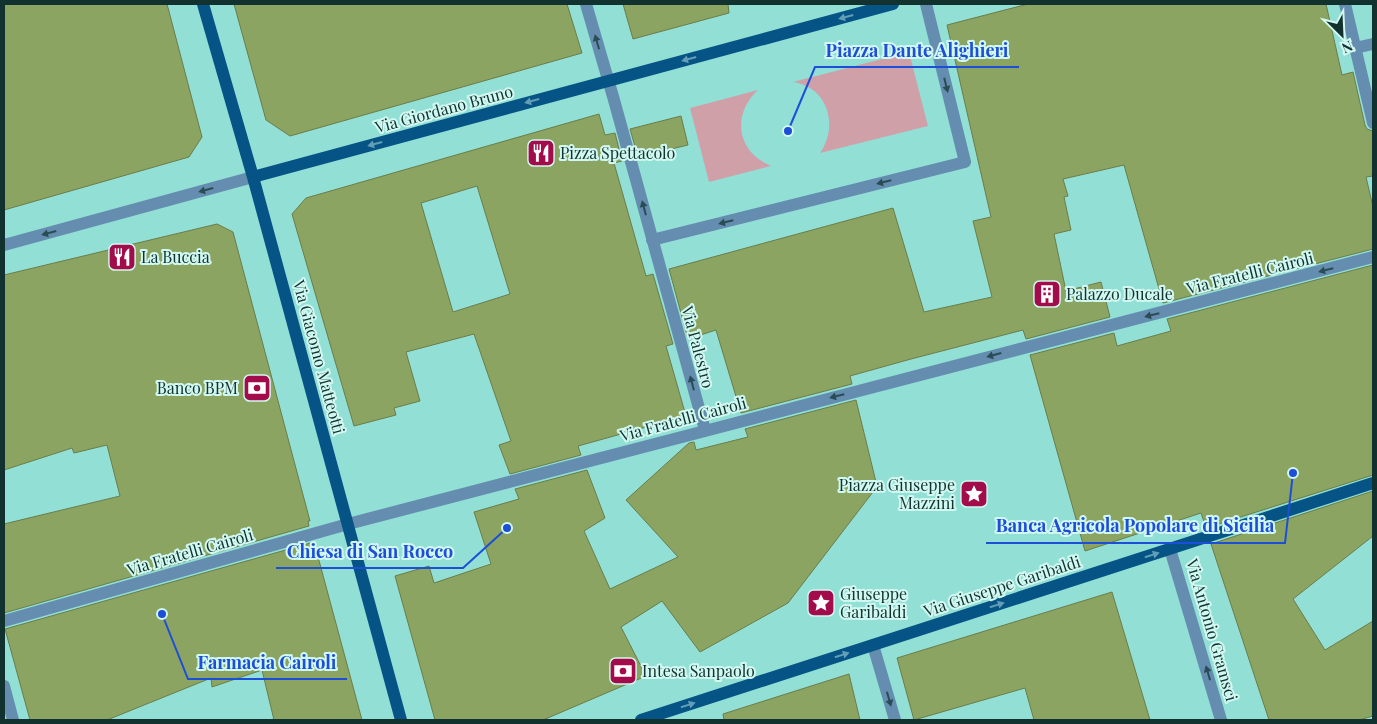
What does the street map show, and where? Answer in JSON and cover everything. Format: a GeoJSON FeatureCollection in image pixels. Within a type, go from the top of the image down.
{"type":"FeatureCollection","features":[{"type":"Feature","properties":{"kind":"main road","name":"Via Giacomo Matteotti"},"geometry":{"type":"LineString","coordinates":[[203,4],[253,177],[401,720]]}},
{"type":"Feature","properties":{"kind":"main road","name":"Via Giordano Bruno"},"geometry":{"type":"LineString","coordinates":[[253,177],[893,4]]}},
{"type":"Feature","properties":{"kind":"main road","name":"Via Giuseppe Garibaldi"},"geometry":{"type":"LineString","coordinates":[[641,720],[1373,484]]}},
{"type":"Feature","properties":{"kind":"street"},"geometry":{"type":"LineString","coordinates":[[586,4],[608,81]]}},
{"type":"Feature","properties":{"kind":"street"},"geometry":{"type":"LineString","coordinates":[[652,240],[965,162],[926,4]]}},
{"type":"Feature","properties":{"kind":"street"},"geometry":{"type":"LineString","coordinates":[[1344,4],[1373,123]]}},
{"type":"Feature","properties":{"kind":"street"},"geometry":{"type":"LineString","coordinates":[[1355,48],[1373,44]]}},
{"type":"Feature","properties":{"kind":"street","name":"Via Palestro"},"geometry":{"type":"LineString","coordinates":[[608,81],[705,430]]}},
{"type":"Feature","properties":{"kind":"street","name":"Via Giordano Bruno"},"geometry":{"type":"LineString","coordinates":[[4,245],[253,177]]}},
{"type":"Feature","properties":{"kind":"street","name":"Via Fratelli Cairoli"},"geometry":{"type":"LineString","coordinates":[[4,621],[348,524],[1373,257]]}},
{"type":"Feature","properties":{"kind":"street","name":"Via Antonio Gramsci"},"geometry":{"type":"LineString","coordinates":[[1170,549],[1221,720]]}},
{"type":"Feature","properties":{"kind":"street"},"geometry":{"type":"LineString","coordinates":[[873,645],[895,720]]}},
{"type":"Feature","properties":{"kind":"street"},"geometry":{"type":"LineString","coordinates":[[4,686],[13,720]]}},
{"type":"Feature","properties":{"kind":"shaded area"},"geometry":{"type":"Polygon","coordinates":[[[909,52],[928,126],[820,153],[829,131],[827,109],[815,91],[805,85],[793,82],[909,52]]]}},
{"type":"Feature","properties":{"kind":"shaded area"},"geometry":{"type":"Polygon","coordinates":[[[758,90],[749,100],[744,110],[741,121],[742,132],[751,152],[771,166],[709,182],[690,108],[758,90]]]}},
{"type":"Feature","properties":{"kind":"building"},"geometry":{"type":"Polygon","coordinates":[[[4,4],[167,4],[202,137],[189,157],[4,210],[4,4]]]}},
{"type":"Feature","properties":{"kind":"building"},"geometry":{"type":"Polygon","coordinates":[[[234,4],[567,4],[582,53],[290,136],[266,120],[234,4]]]}},
{"type":"Feature","properties":{"kind":"building"},"geometry":{"type":"Polygon","coordinates":[[[623,4],[728,4],[729,13],[633,39],[623,4]]]}},
{"type":"Feature","properties":{"kind":"building"},"geometry":{"type":"Polygon","coordinates":[[[1028,4],[1326,4],[1342,75],[1353,72],[1365,125],[1367,129],[1373,131],[1373,176],[1366,177],[1373,207],[1373,249],[1163,303],[1124,165],[1063,179],[1068,196],[1064,197],[1071,230],[1054,234],[1066,291],[1101,282],[1110,317],[1026,339],[1023,330],[911,359],[850,376],[852,384],[741,413],[716,330],[688,339],[669,269],[893,208],[924,312],[992,297],[973,221],[991,217],[947,25],[1028,4]]]}},
{"type":"Feature","properties":{"kind":"building"},"geometry":{"type":"Polygon","coordinates":[[[599,114],[605,135],[615,133],[622,161],[614,163],[646,276],[653,274],[673,344],[666,346],[686,416],[578,446],[581,455],[510,474],[499,445],[511,441],[474,334],[406,352],[420,401],[394,408],[396,415],[354,426],[292,214],[306,198],[599,114]],[[477,186],[421,203],[453,312],[510,294],[477,186]]]}},
{"type":"Feature","properties":{"kind":"building"},"geometry":{"type":"Polygon","coordinates":[[[681,116],[688,145],[638,157],[630,129],[681,116]]]}},
{"type":"Feature","properties":{"kind":"building"},"geometry":{"type":"Polygon","coordinates":[[[217,224],[233,232],[310,521],[308,521],[309,526],[4,613],[4,524],[120,496],[107,445],[74,453],[72,448],[4,470],[4,275],[217,224]]]}},
{"type":"Feature","properties":{"kind":"building"},"geometry":{"type":"Polygon","coordinates":[[[1373,265],[1373,475],[1206,528],[1201,513],[1085,551],[1030,355],[1114,333],[1117,346],[1171,331],[1167,319],[1373,265]]]}},
{"type":"Feature","properties":{"kind":"building"},"geometry":{"type":"Polygon","coordinates":[[[856,400],[876,488],[788,603],[700,652],[662,601],[621,627],[646,676],[543,720],[435,720],[395,576],[429,566],[434,583],[491,564],[474,512],[519,499],[515,489],[587,470],[605,518],[584,531],[610,589],[678,557],[626,500],[689,443],[694,442],[696,450],[748,437],[745,429],[856,400]]]}},
{"type":"Feature","properties":{"kind":"building"},"geometry":{"type":"Polygon","coordinates":[[[1373,491],[1373,536],[1293,599],[1325,650],[1373,621],[1373,716],[1359,720],[1269,720],[1211,544],[1373,491]]]}},
{"type":"Feature","properties":{"kind":"building"},"geometry":{"type":"Polygon","coordinates":[[[314,542],[362,720],[274,720],[262,670],[212,687],[211,678],[107,720],[30,720],[5,629],[314,542]]]}},
{"type":"Feature","properties":{"kind":"building"},"geometry":{"type":"Polygon","coordinates":[[[1112,592],[1150,720],[1034,720],[1025,688],[914,720],[897,658],[1112,592]]]}},
{"type":"Feature","properties":{"kind":"building"},"geometry":{"type":"Polygon","coordinates":[[[849,674],[860,720],[724,720],[723,714],[849,674]]]}},
{"type":"Feature","properties":{"kind":"place","name":"Piazza Dante Alighieri"},"geometry":{"type":"Point","coordinates":[788,131]}},
{"type":"Feature","properties":{"kind":"place","name":"Pizza Spettacolo"},"geometry":{"type":"Point","coordinates":[541,153]}},
{"type":"Feature","properties":{"kind":"place","name":"La Buccia"},"geometry":{"type":"Point","coordinates":[122,257]}},
{"type":"Feature","properties":{"kind":"place","name":"Palazzo Ducale"},"geometry":{"type":"Point","coordinates":[1047,294]}},
{"type":"Feature","properties":{"kind":"place","name":"Banco BPM"},"geometry":{"type":"Point","coordinates":[257,388]}},
{"type":"Feature","properties":{"kind":"place","name":"Banca Agricola Popolare di Sicilia"},"geometry":{"type":"Point","coordinates":[1293,473]}},
{"type":"Feature","properties":{"kind":"place","name":"Piazza Giuseppe Mazzini"},"geometry":{"type":"Point","coordinates":[974,494]}},
{"type":"Feature","properties":{"kind":"place","name":"Chiesa di San Rocco"},"geometry":{"type":"Point","coordinates":[507,528]}},
{"type":"Feature","properties":{"kind":"place","name":"Giuseppe Garibaldi"},"geometry":{"type":"Point","coordinates":[821,603]}},
{"type":"Feature","properties":{"kind":"place","name":"Farmacia Cairoli"},"geometry":{"type":"Point","coordinates":[162,614]}},
{"type":"Feature","properties":{"kind":"place","name":"Intesa Sanpaolo"},"geometry":{"type":"Point","coordinates":[623,671]}}]}
